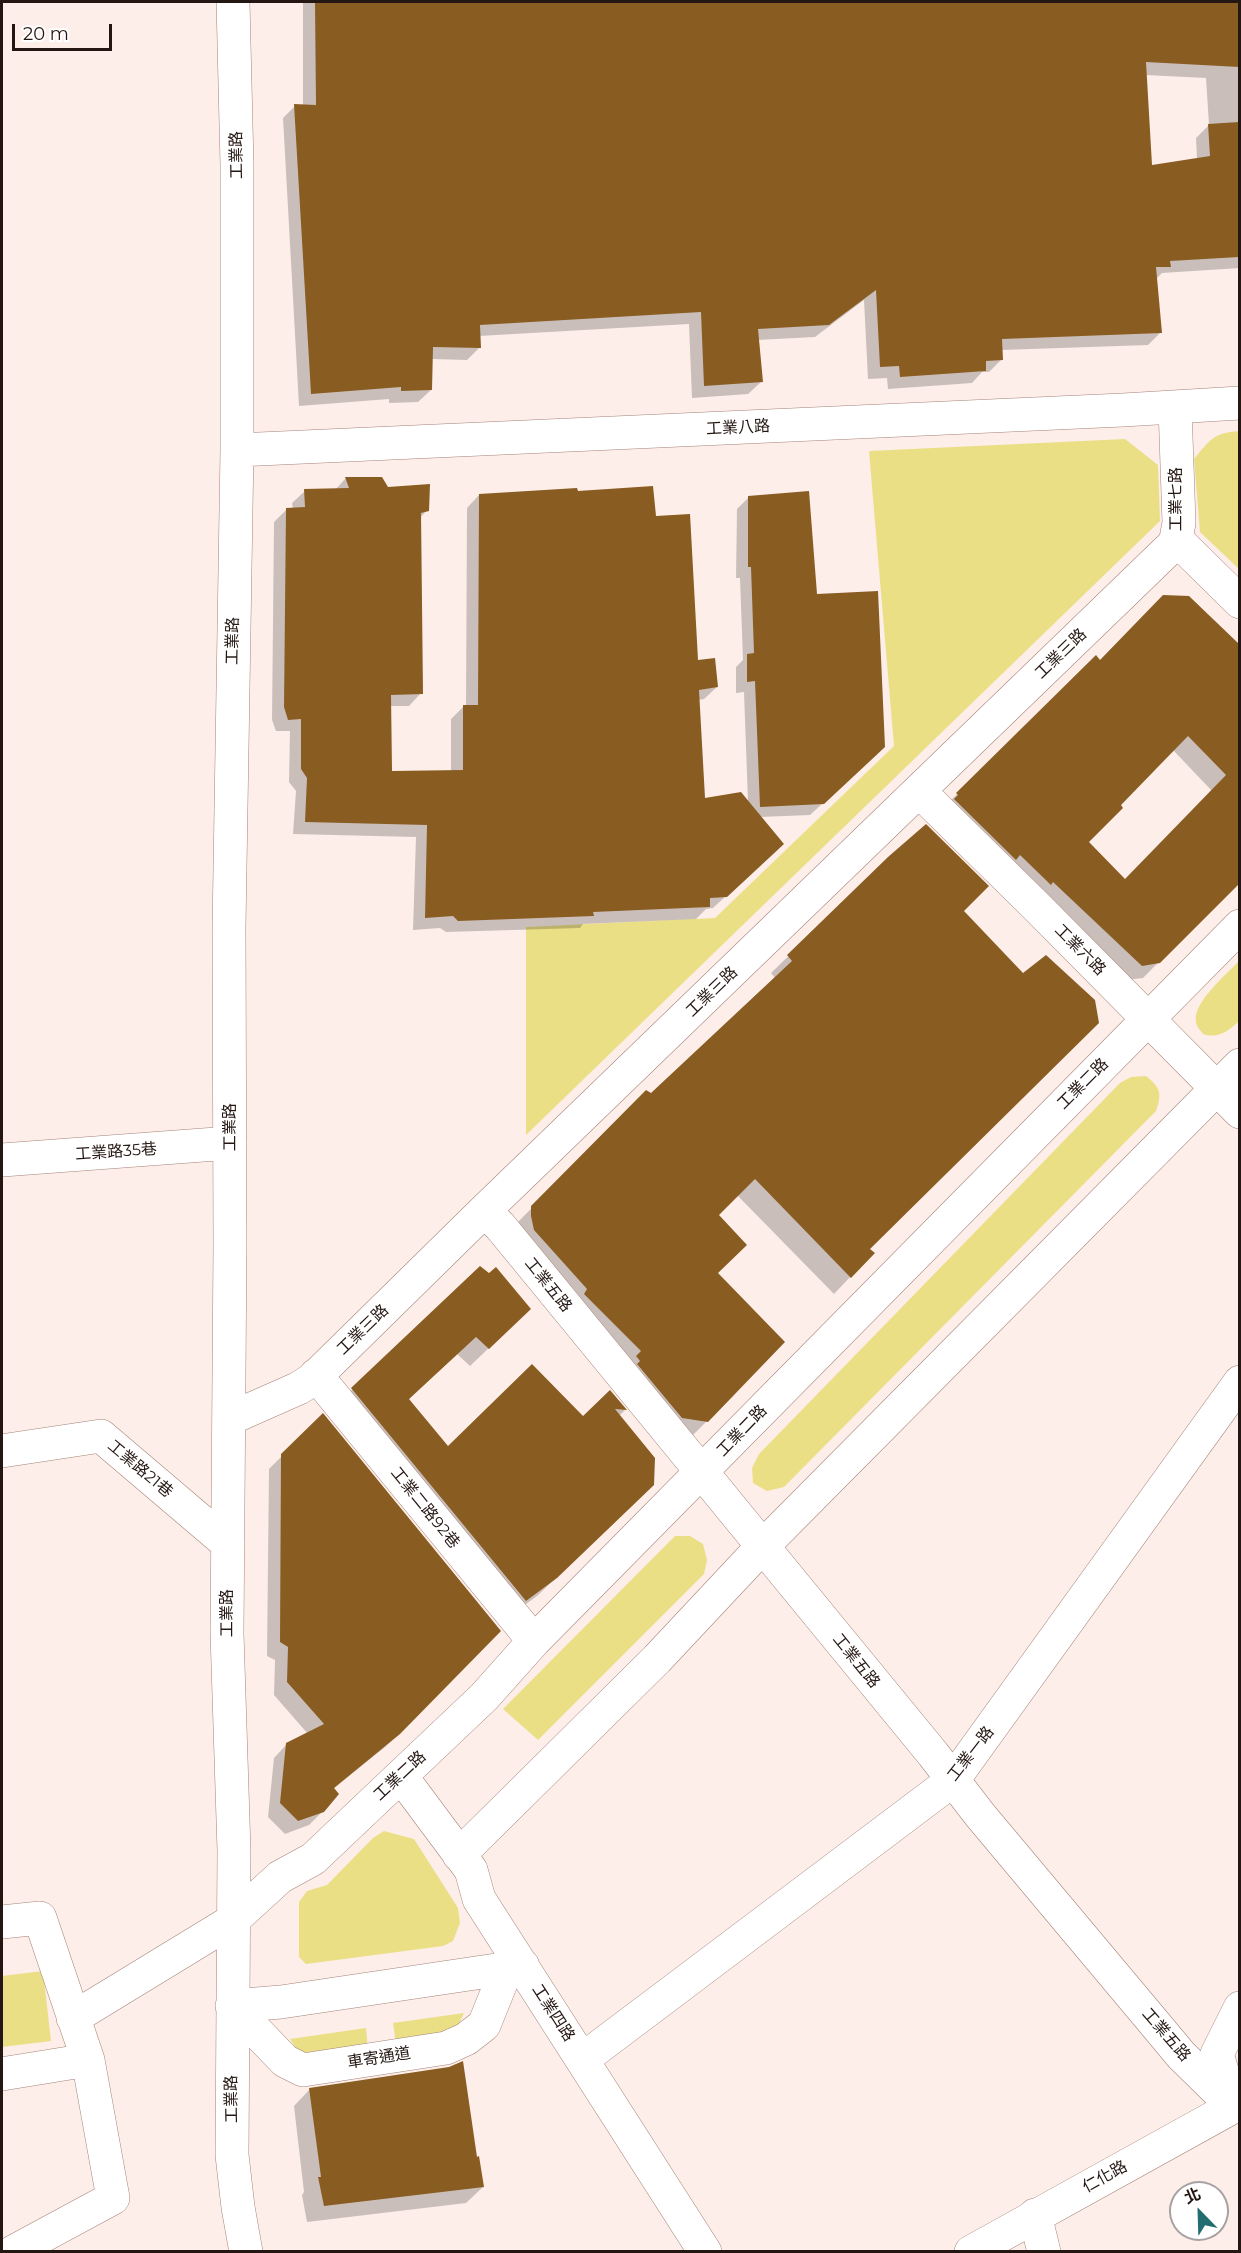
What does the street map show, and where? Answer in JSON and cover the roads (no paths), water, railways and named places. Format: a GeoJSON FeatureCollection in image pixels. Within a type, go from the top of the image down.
{"type":"FeatureCollection","features":[{"type":"Feature","properties":{"kind":"street","name":"工業路"},"geometry":{"type":"LineString","coordinates":[[233,2],[237,165],[237,450],[229,928],[227,1633],[233,1841],[232,2155],[246,2252]]}},
{"type":"Feature","properties":{"kind":"street","name":"工業八路"},"geometry":{"type":"LineString","coordinates":[[237,450],[1239,403]]}},
{"type":"Feature","properties":{"kind":"street","name":"工業七路"},"geometry":{"type":"LineString","coordinates":[[1175,407],[1179,523],[1176,539],[1239,602]]}},
{"type":"Feature","properties":{"kind":"street","name":"工業三路"},"geometry":{"type":"LineString","coordinates":[[229,1419],[299,1388],[316,1376],[1175,543],[1176,539]]}},
{"type":"Feature","properties":{"kind":"street","name":"工業六路"},"geometry":{"type":"LineString","coordinates":[[919,791],[1239,1112]]}},
{"type":"Feature","properties":{"kind":"street","name":"工業二路"},"geometry":{"type":"LineString","coordinates":[[73,2019],[232,1921],[280,1877],[313,1859],[484,1697],[534,1641],[1239,926]]}},
{"type":"Feature","properties":{"kind":"street"},"geometry":{"type":"LineString","coordinates":[[459,1855],[657,1659],[762,1546],[1239,1065]]}},
{"type":"Feature","properties":{"kind":"street","name":"工業路35巷"},"geometry":{"type":"LineString","coordinates":[[2,1160],[230,1143]]}},
{"type":"Feature","properties":{"kind":"street","name":"工業五路"},"geometry":{"type":"LineString","coordinates":[[484,1211],[500,1226],[980,1815],[1181,2055],[1236,2105]]}},
{"type":"Feature","properties":{"kind":"street","name":"工業二路92巷"},"geometry":{"type":"LineString","coordinates":[[316,1376],[534,1641]]}},
{"type":"Feature","properties":{"kind":"street","name":"工業一路"},"geometry":{"type":"LineString","coordinates":[[584,2059],[953,1780],[1239,1382]]}},
{"type":"Feature","properties":{"kind":"street","name":"工業路21巷"},"geometry":{"type":"LineString","coordinates":[[2,1451],[101,1436],[228,1544]]}},
{"type":"Feature","properties":{"kind":"street","name":"工業四路"},"geometry":{"type":"LineString","coordinates":[[400,1776],[471,1870],[479,1899],[515,1967],[584,2059],[705,2252]]}},
{"type":"Feature","properties":{"kind":"street"},"geometry":{"type":"LineString","coordinates":[[2,1922],[40,1918],[88,2060],[113,2198],[14,2252]]}},
{"type":"Feature","properties":{"kind":"street"},"geometry":{"type":"LineString","coordinates":[[232,2006],[281,2002],[515,1967]]}},
{"type":"Feature","properties":{"kind":"street","name":"車寄通道"},"geometry":{"type":"LineString","coordinates":[[232,2006],[285,2061],[303,2070],[446,2048],[466,2039],[484,2025],[515,1967]]}},
{"type":"Feature","properties":{"kind":"street"},"geometry":{"type":"LineString","coordinates":[[1236,2105],[1217,2054],[1239,2008]]}},
{"type":"Feature","properties":{"kind":"street"},"geometry":{"type":"LineString","coordinates":[[2,2074],[88,2060]]}},
{"type":"Feature","properties":{"kind":"street","name":"仁化路"},"geometry":{"type":"LineString","coordinates":[[971,2252],[1236,2105]]}},
{"type":"Feature","properties":{"kind":"street"},"geometry":{"type":"LineString","coordinates":[[1035,2215],[1044,2252]]}}]}
